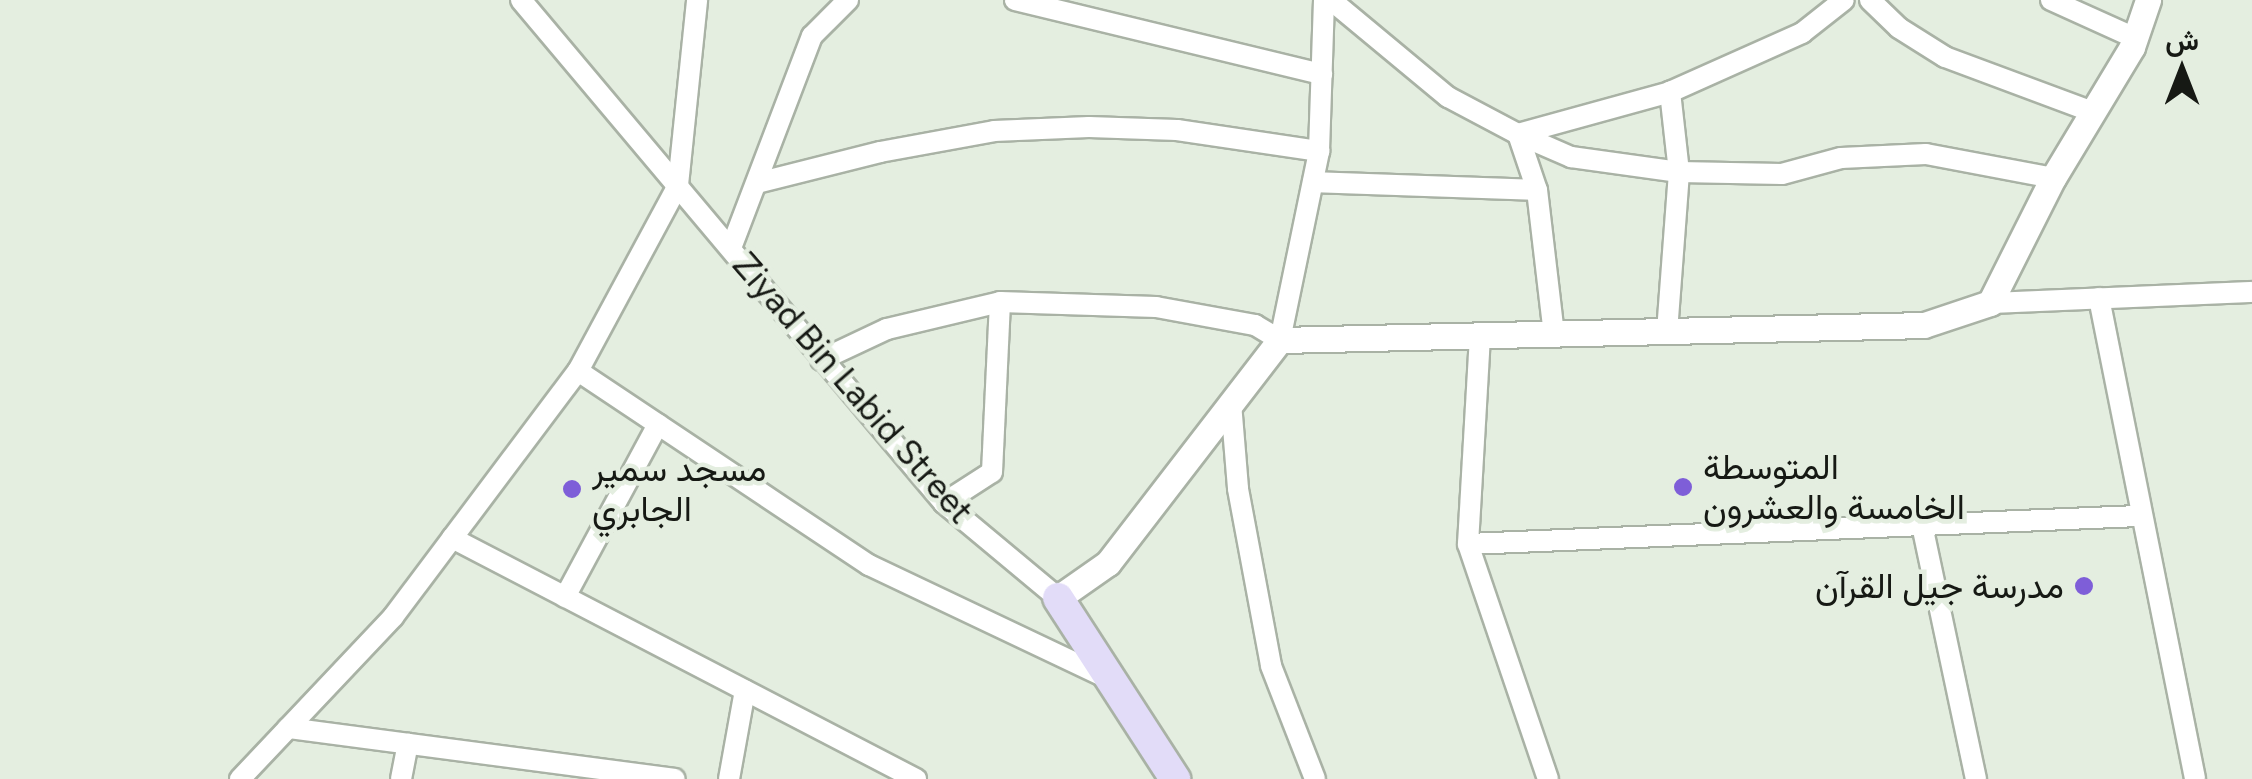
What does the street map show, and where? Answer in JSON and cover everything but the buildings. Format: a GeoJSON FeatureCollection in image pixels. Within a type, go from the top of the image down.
{"type":"FeatureCollection","features":[{"type":"Feature","properties":{"kind":"main road","name":"Ziyad Bin Labid Street"},"geometry":{"type":"LineString","coordinates":[[1058,598],[1176,779]]}},
{"type":"Feature","properties":{"kind":"street","name":"Ziyad Bin Labid Street"},"geometry":{"type":"LineString","coordinates":[[521,0],[944,503],[1058,598]]}},
{"type":"Feature","properties":{"kind":"street"},"geometry":{"type":"LineString","coordinates":[[240,779],[393,616],[578,371],[678,185],[697,0]]}},
{"type":"Feature","properties":{"kind":"street"},"geometry":{"type":"LineString","coordinates":[[731,248],[812,36],[848,0]]}},
{"type":"Feature","properties":{"kind":"street"},"geometry":{"type":"LineString","coordinates":[[1015,0],[1322,74]]}},
{"type":"Feature","properties":{"kind":"street"},"geometry":{"type":"LineString","coordinates":[[1058,598],[1108,564],[1280,340],[1319,151],[1328,0]]}},
{"type":"Feature","properties":{"kind":"street"},"geometry":{"type":"LineString","coordinates":[[1328,0],[1448,97],[1570,157],[1679,172],[1782,174],[1841,158],[1926,154],[2053,178]]}},
{"type":"Feature","properties":{"kind":"street"},"geometry":{"type":"LineString","coordinates":[[1518,134],[1670,92],[1802,34],[1844,0]]}},
{"type":"Feature","properties":{"kind":"street"},"geometry":{"type":"LineString","coordinates":[[1870,0],[1899,28],[1945,57],[2093,112]]}},
{"type":"Feature","properties":{"kind":"street"},"geometry":{"type":"LineString","coordinates":[[2051,0],[2135,38]]}},
{"type":"Feature","properties":{"kind":"street"},"geometry":{"type":"LineString","coordinates":[[1990,303],[2053,178],[2135,38],[2148,0]]}},
{"type":"Feature","properties":{"kind":"street"},"geometry":{"type":"LineString","coordinates":[[1667,332],[1679,172],[1670,92]]}},
{"type":"Feature","properties":{"kind":"street"},"geometry":{"type":"LineString","coordinates":[[756,183],[880,152],[994,131],[1089,126],[1177,130],[1319,151]]}},
{"type":"Feature","properties":{"kind":"street"},"geometry":{"type":"LineString","coordinates":[[1518,134],[1537,190],[1554,334]]}},
{"type":"Feature","properties":{"kind":"street"},"geometry":{"type":"LineString","coordinates":[[1313,182],[1537,190]]}},
{"type":"Feature","properties":{"kind":"street"},"geometry":{"type":"LineString","coordinates":[[821,360],[887,330],[1000,302],[1156,306],[1255,325],[1280,340],[1924,326],[1990,303],[2252,292]]}},
{"type":"Feature","properties":{"kind":"street"},"geometry":{"type":"LineString","coordinates":[[2099,298],[2195,779]]}},
{"type":"Feature","properties":{"kind":"street"},"geometry":{"type":"LineString","coordinates":[[944,503],[992,472],[1000,302]]}},
{"type":"Feature","properties":{"kind":"street"},"geometry":{"type":"LineString","coordinates":[[1480,336],[1468,544],[1548,779]]}},
{"type":"Feature","properties":{"kind":"street"},"geometry":{"type":"LineString","coordinates":[[578,371],[870,565],[1114,681]]}},
{"type":"Feature","properties":{"kind":"street"},"geometry":{"type":"LineString","coordinates":[[1231,403],[1238,489],[1255,594],[1272,666],[1315,779]]}},
{"type":"Feature","properties":{"kind":"street"},"geometry":{"type":"LineString","coordinates":[[565,597],[658,424]]}},
{"type":"Feature","properties":{"kind":"street"},"geometry":{"type":"LineString","coordinates":[[1468,544],[2140,516]]}},
{"type":"Feature","properties":{"kind":"street"},"geometry":{"type":"LineString","coordinates":[[1922,525],[1976,779]]}},
{"type":"Feature","properties":{"kind":"street"},"geometry":{"type":"LineString","coordinates":[[452,538],[916,779]]}},
{"type":"Feature","properties":{"kind":"street"},"geometry":{"type":"LineString","coordinates":[[729,779],[745,690]]}},
{"type":"Feature","properties":{"kind":"street"},"geometry":{"type":"LineString","coordinates":[[288,728],[613,775],[675,779]]}},
{"type":"Feature","properties":{"kind":"street"},"geometry":{"type":"LineString","coordinates":[[401,779],[408,744]]}},
{"type":"Feature","properties":{"kind":"place","name":"المتوسطة الخامسة والعشرون"},"geometry":{"type":"Point","coordinates":[1683,487]}},
{"type":"Feature","properties":{"kind":"place","name":"مسجد سمير الجابري"},"geometry":{"type":"Point","coordinates":[572,489]}},
{"type":"Feature","properties":{"kind":"place","name":"مدرسة جيل القرآن"},"geometry":{"type":"Point","coordinates":[2084,586]}}]}
